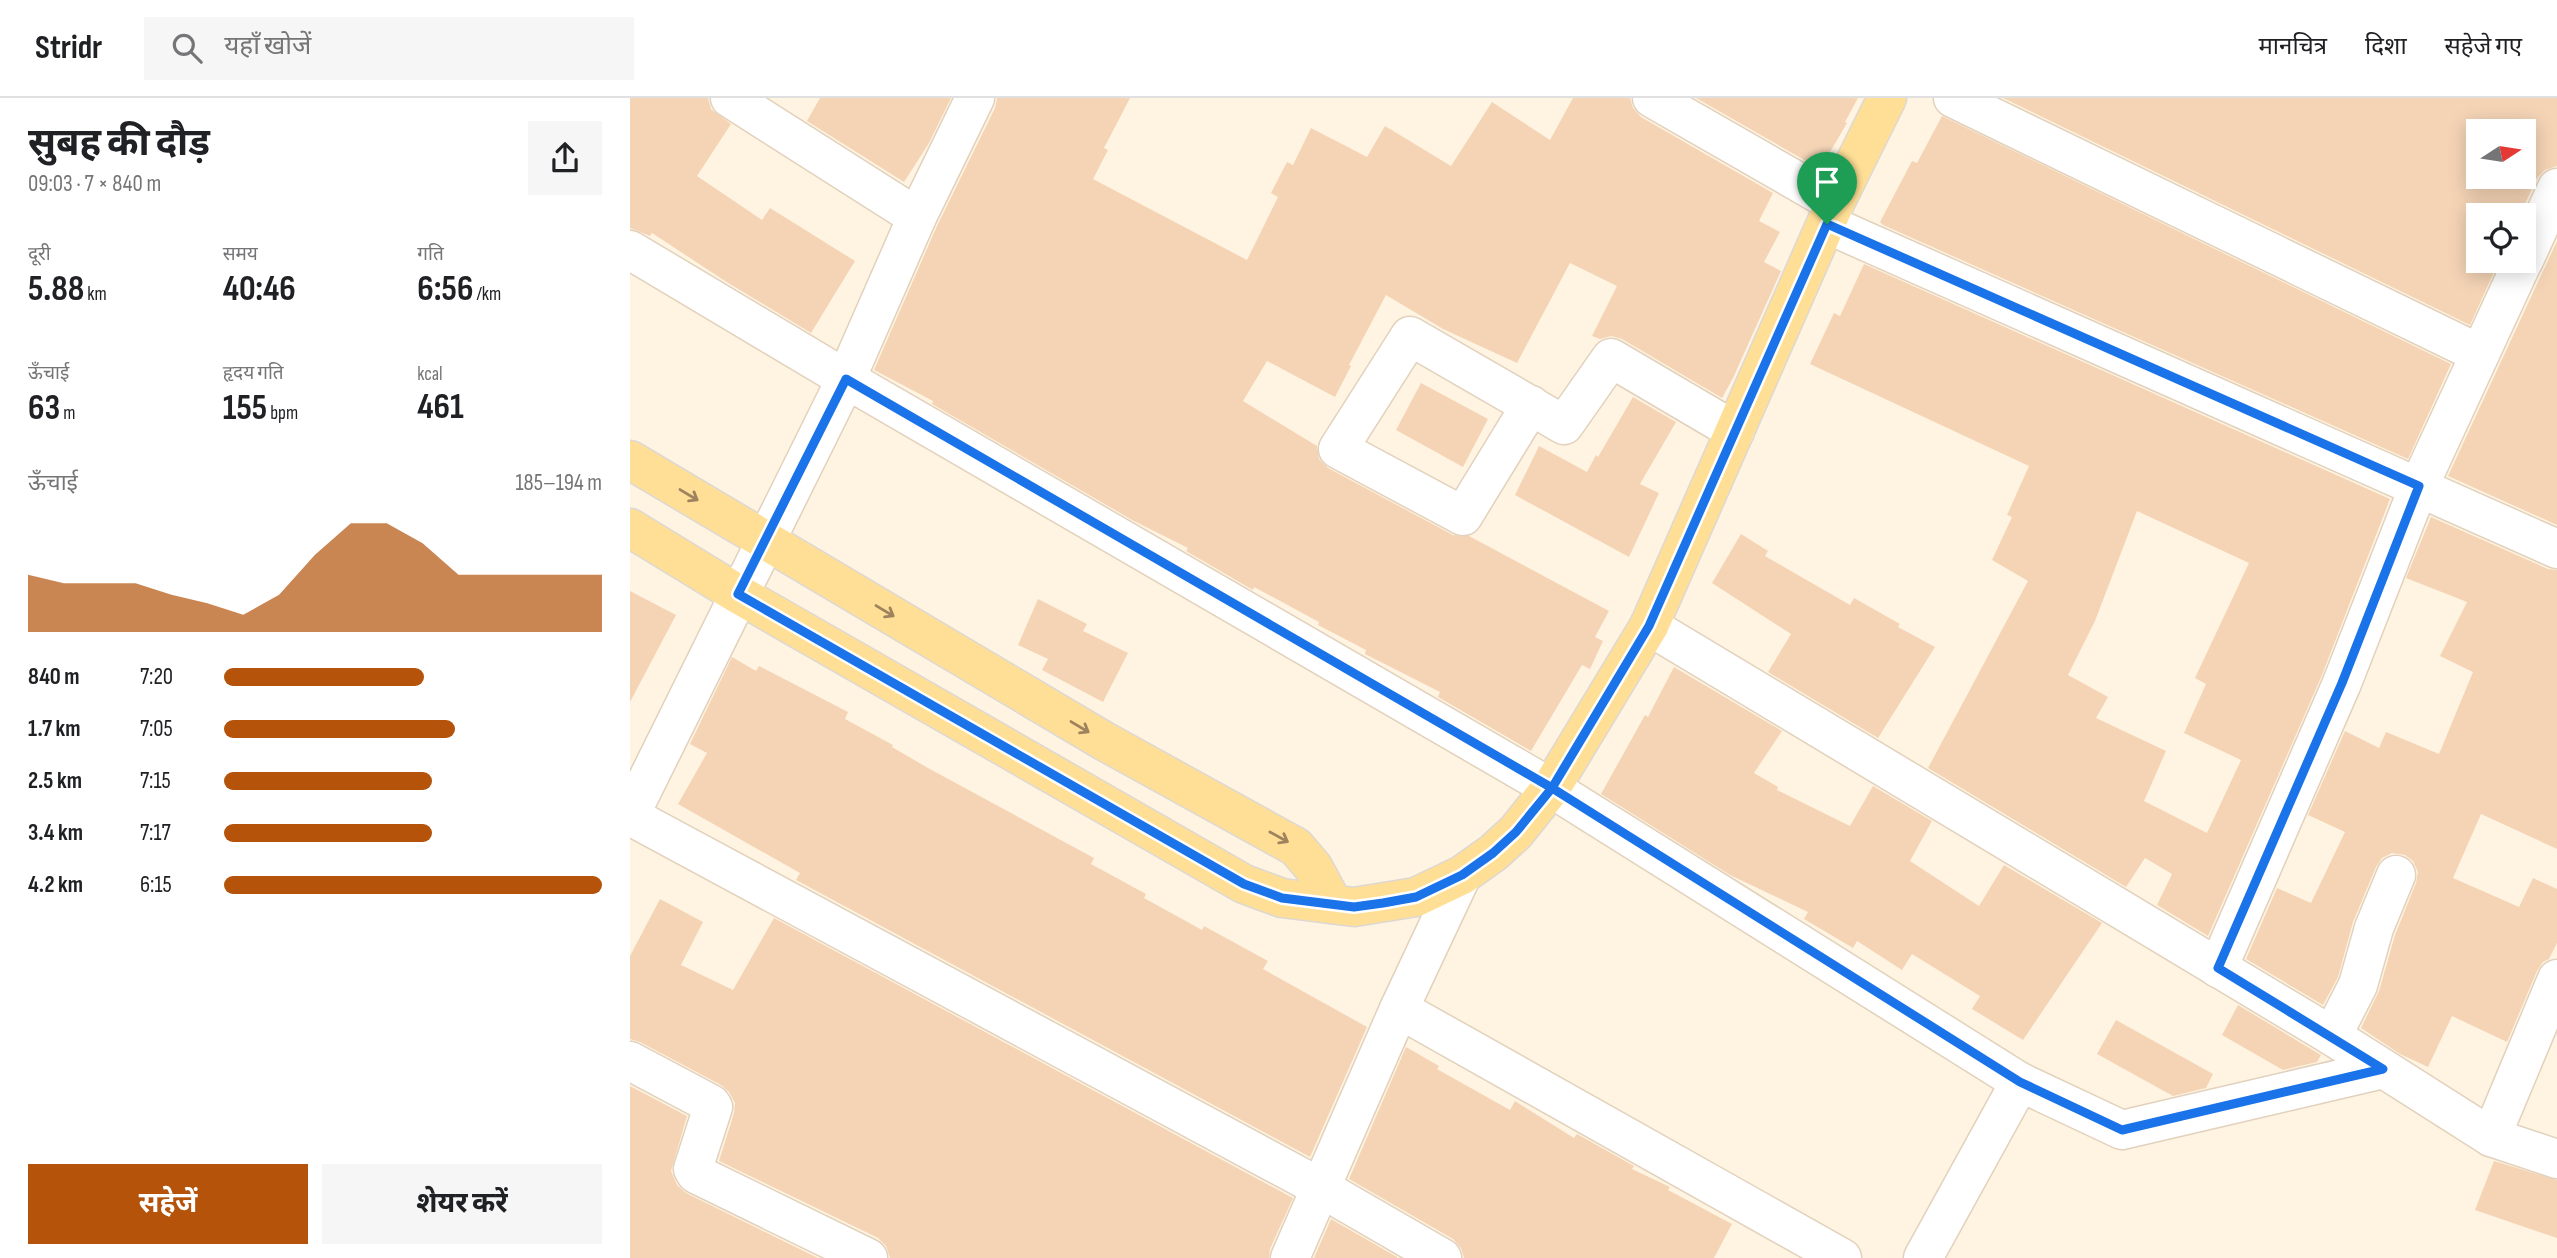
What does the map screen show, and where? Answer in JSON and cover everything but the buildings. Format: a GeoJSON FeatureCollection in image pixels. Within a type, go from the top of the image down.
{"type":"FeatureCollection","features":[{"type":"Feature","properties":{"kind":"main road"},"geometry":{"type":"LineString","coordinates":[[630,528],[738,594],[1244,884],[1282,898],[1354,907],[1416,897],[1462,875],[1493,853],[1516,832],[1552,788],[1649,626],[1831,213],[1887,98]]}},
{"type":"Feature","properties":{"kind":"main road"},"geometry":{"type":"LineString","coordinates":[[630,460],[1104,741],[1296,847],[1313,867],[1332,904]]}},
{"type":"Feature","properties":{"kind":"street"},"geometry":{"type":"LineString","coordinates":[[730,98],[917,217]]}},
{"type":"Feature","properties":{"kind":"street"},"geometry":{"type":"LineString","coordinates":[[975,98],[917,217],[846,379],[634,798],[1442,1258]]}},
{"type":"Feature","properties":{"kind":"street"},"geometry":{"type":"LineString","coordinates":[[1652,98],[1831,213],[2557,549]]}},
{"type":"Feature","properties":{"kind":"street"},"geometry":{"type":"LineString","coordinates":[[1953,98],[2480,354]]}},
{"type":"Feature","properties":{"kind":"street"},"geometry":{"type":"LineString","coordinates":[[2536,233],[2557,188]]}},
{"type":"Feature","properties":{"kind":"street"},"geometry":{"type":"LineString","coordinates":[[630,250],[846,379],[1552,788],[2020,1082],[2122,1130],[2383,1069]]}},
{"type":"Feature","properties":{"kind":"street"},"geometry":{"type":"LineString","coordinates":[[2218,968],[2342,683],[2419,486],[2517,273]]}},
{"type":"Feature","properties":{"kind":"street"},"geometry":{"type":"LineString","coordinates":[[1531,405],[1462,516],[1338,449],[1410,336],[1531,405],[1564,425],[1611,358],[1735,431]]}},
{"type":"Feature","properties":{"kind":"street"},"geometry":{"type":"LineString","coordinates":[[1649,626],[2332,1036],[2491,1137],[2557,1159]]}},
{"type":"Feature","properties":{"kind":"street"},"geometry":{"type":"LineString","coordinates":[[1290,1258],[1399,1009],[1462,875]]}},
{"type":"Feature","properties":{"kind":"street"},"geometry":{"type":"LineString","coordinates":[[2332,1036],[2358,985],[2374,928],[2396,875]]}},
{"type":"Feature","properties":{"kind":"street"},"geometry":{"type":"LineString","coordinates":[[2491,1137],[2557,979]]}},
{"type":"Feature","properties":{"kind":"street"},"geometry":{"type":"LineString","coordinates":[[1399,1009],[1842,1258]]}},
{"type":"Feature","properties":{"kind":"street"},"geometry":{"type":"LineString","coordinates":[[630,1061],[713,1107],[693,1169],[696,1174],[868,1258]]}},
{"type":"Feature","properties":{"kind":"street"},"geometry":{"type":"LineString","coordinates":[[1923,1258],[2020,1082]]}},
{"type":"Feature","properties":{"kind":"route"},"geometry":{"type":"LineString","coordinates":[[1827,224],[1649,626],[1552,788],[1516,832],[1493,853],[1462,875],[1416,897],[1354,907],[1282,898],[1244,884],[738,594],[846,379],[1552,788],[2020,1082],[2122,1130],[2383,1069],[2218,968],[2342,683],[2419,486],[1827,224]]}}]}
